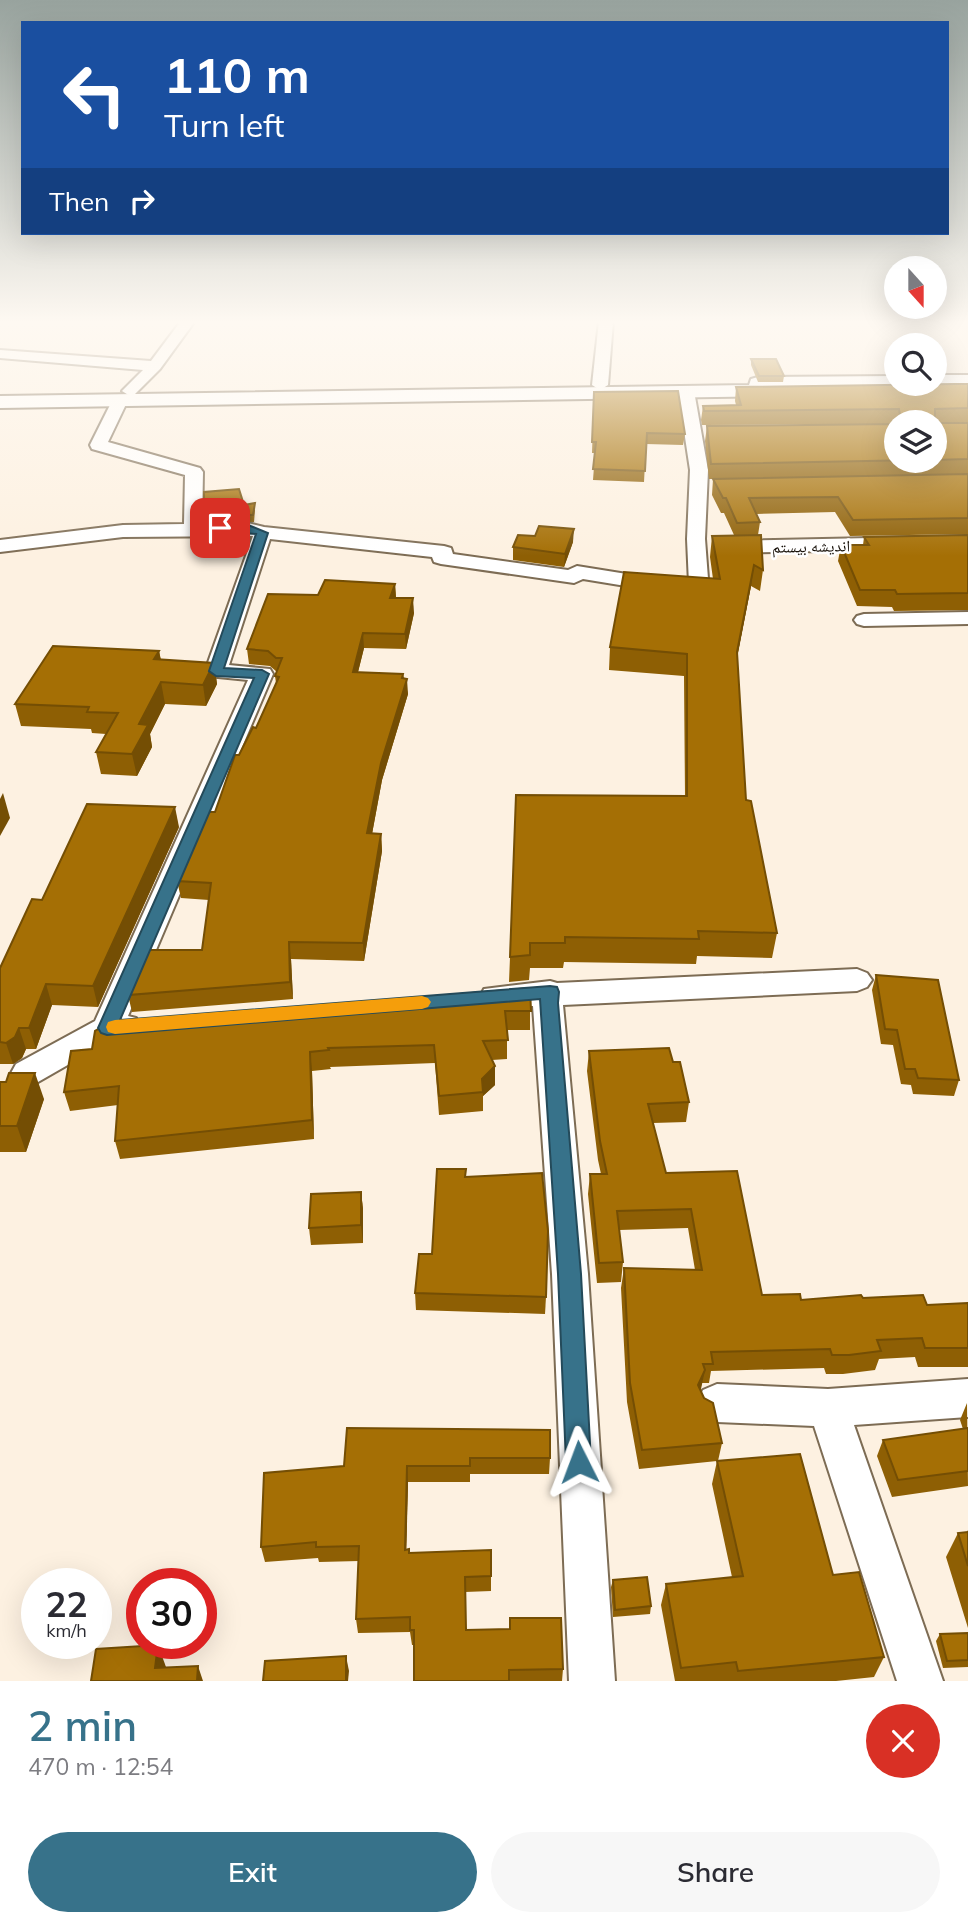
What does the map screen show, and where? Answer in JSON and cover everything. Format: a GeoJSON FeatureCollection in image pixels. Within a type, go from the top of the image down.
{"type":"FeatureCollection","features":[{"type":"Feature","properties":{"kind":"main road"},"geometry":{"type":"LineString","coordinates":[[0,402],[53,399]]}},
{"type":"Feature","properties":{"kind":"street"},"geometry":{"type":"LineString","coordinates":[[123,399],[97,445],[194,472],[193,528]]}},
{"type":"Feature","properties":{"kind":"street"},"geometry":{"type":"LineString","coordinates":[[0,546],[123,531],[248,529],[262,533],[444,552],[441,558],[574,577],[577,572],[699,592],[697,548],[706,487],[700,433],[689,399]]}},
{"type":"Feature","properties":{"kind":"street"},"geometry":{"type":"LineString","coordinates":[[107,1028],[262,674],[216,671],[262,533]]}},
{"type":"Feature","properties":{"kind":"street","name":"اندیشه بیستم"},"geometry":{"type":"LineString","coordinates":[[697,548],[968,542]]}},
{"type":"Feature","properties":{"kind":"street"},"geometry":{"type":"LineString","coordinates":[[864,620],[968,618]]}},
{"type":"Feature","properties":{"kind":"street"},"geometry":{"type":"LineString","coordinates":[[467,999],[550,992],[857,980]]}},
{"type":"Feature","properties":{"kind":"street"},"geometry":{"type":"LineString","coordinates":[[550,992],[548,1003],[570,1274],[592,1681]]}},
{"type":"Feature","properties":{"kind":"street"},"geometry":{"type":"LineString","coordinates":[[27,1073],[107,1028],[149,1024]]}},
{"type":"Feature","properties":{"kind":"street"},"geometry":{"type":"LineString","coordinates":[[717,1403],[828,1408],[968,1398]]}},
{"type":"Feature","properties":{"kind":"street"},"geometry":{"type":"LineString","coordinates":[[828,1408],[920,1681]]}},
{"type":"Feature","properties":{"kind":"building"},"geometry":{"type":"Polygon","coordinates":[[[594,399],[679,399],[685,434],[647,433],[645,471],[593,469],[596,442],[592,442],[594,399]]]}},
{"type":"Feature","properties":{"kind":"building"},"geometry":{"type":"Polygon","coordinates":[[[739,399],[968,399],[968,408],[935,410],[704,411],[703,406],[741,405],[739,399]]]}},
{"type":"Feature","properties":{"kind":"building"},"geometry":{"type":"Polygon","coordinates":[[[947,423],[968,423],[968,459],[947,460],[947,423]]]}},
{"type":"Feature","properties":{"kind":"building"},"geometry":{"type":"Polygon","coordinates":[[[884,424],[884,461],[711,464],[707,426],[884,424]]]}},
{"type":"Feature","properties":{"kind":"building"},"geometry":{"type":"Polygon","coordinates":[[[968,474],[968,518],[853,520],[838,497],[749,498],[760,522],[737,523],[726,498],[723,498],[713,479],[968,474]]]}},
{"type":"Feature","properties":{"kind":"building"},"geometry":{"type":"Polygon","coordinates":[[[239,489],[244,505],[255,503],[253,515],[204,514],[204,492],[239,489]]]}},
{"type":"Feature","properties":{"kind":"building"},"geometry":{"type":"Polygon","coordinates":[[[539,526],[574,529],[565,554],[513,547],[518,535],[535,536],[539,526]]]}},
{"type":"Feature","properties":{"kind":"building"},"geometry":{"type":"Polygon","coordinates":[[[248,531],[244,544],[212,545],[207,532],[248,531]]]}},
{"type":"Feature","properties":{"kind":"building"},"geometry":{"type":"Polygon","coordinates":[[[761,535],[763,570],[754,565],[737,652],[746,800],[751,801],[777,933],[698,931],[699,939],[565,937],[565,943],[530,943],[530,955],[510,957],[516,795],[687,796],[687,654],[610,647],[624,572],[720,579],[712,536],[761,535]]]}},
{"type":"Feature","properties":{"kind":"building"},"geometry":{"type":"Polygon","coordinates":[[[968,535],[968,593],[897,594],[895,590],[860,590],[841,545],[869,545],[864,537],[968,535]]]}},
{"type":"Feature","properties":{"kind":"building"},"geometry":{"type":"Polygon","coordinates":[[[325,580],[395,584],[390,598],[413,598],[405,634],[363,633],[353,672],[403,674],[402,678],[407,679],[381,763],[367,833],[381,834],[363,943],[289,942],[290,982],[128,995],[147,950],[202,950],[211,883],[177,881],[208,812],[215,812],[235,755],[239,755],[253,727],[256,728],[279,677],[275,676],[282,658],[276,658],[268,651],[247,649],[268,594],[318,595],[325,580]]]}},
{"type":"Feature","properties":{"kind":"building"},"geometry":{"type":"Polygon","coordinates":[[[53,646],[159,651],[154,659],[214,663],[203,685],[161,682],[139,724],[148,725],[132,754],[96,752],[118,713],[87,712],[89,707],[15,704],[53,646]]]}},
{"type":"Feature","properties":{"kind":"building"},"geometry":{"type":"Polygon","coordinates":[[[87,804],[175,807],[93,986],[46,984],[29,1028],[19,1028],[15,1037],[6,1043],[0,1042],[0,968],[32,899],[42,900],[87,804]]]}},
{"type":"Feature","properties":{"kind":"building"},"geometry":{"type":"Polygon","coordinates":[[[876,975],[938,980],[959,1080],[918,1078],[915,1069],[905,1069],[897,1030],[885,1029],[876,975]]]}},
{"type":"Feature","properties":{"kind":"building"},"geometry":{"type":"Polygon","coordinates":[[[530,988],[531,1011],[505,1011],[508,1040],[483,1041],[495,1066],[482,1079],[483,1092],[439,1096],[434,1045],[328,1048],[329,1050],[310,1052],[312,1120],[115,1141],[119,1086],[64,1092],[71,1051],[92,1049],[95,1031],[109,1023],[530,988]]]}},
{"type":"Feature","properties":{"kind":"building"},"geometry":{"type":"Polygon","coordinates":[[[669,1048],[673,1062],[680,1062],[689,1102],[648,1104],[666,1173],[737,1171],[762,1295],[800,1294],[801,1300],[861,1295],[863,1298],[923,1295],[927,1305],[968,1303],[968,1348],[925,1348],[922,1338],[877,1340],[881,1351],[849,1355],[832,1355],[830,1349],[711,1352],[713,1364],[703,1364],[705,1370],[698,1385],[704,1398],[713,1403],[722,1443],[642,1450],[630,1383],[624,1268],[702,1270],[691,1209],[617,1211],[623,1262],[599,1263],[590,1174],[607,1174],[600,1141],[589,1051],[669,1048]]]}},
{"type":"Feature","properties":{"kind":"building"},"geometry":{"type":"Polygon","coordinates":[[[9,1073],[35,1073],[17,1126],[0,1126],[0,1082],[6,1082],[9,1073]]]}},
{"type":"Feature","properties":{"kind":"building"},"geometry":{"type":"Polygon","coordinates":[[[437,1169],[466,1169],[465,1177],[542,1173],[548,1231],[546,1297],[415,1293],[419,1254],[432,1254],[437,1169]]]}},
{"type":"Feature","properties":{"kind":"building"},"geometry":{"type":"Polygon","coordinates":[[[361,1192],[361,1225],[309,1228],[311,1194],[361,1192]]]}},
{"type":"Feature","properties":{"kind":"building"},"geometry":{"type":"Polygon","coordinates":[[[347,1428],[550,1430],[550,1458],[470,1458],[470,1466],[407,1466],[405,1550],[409,1549],[409,1553],[491,1550],[491,1576],[465,1577],[466,1630],[510,1629],[510,1618],[561,1618],[563,1669],[509,1670],[509,1681],[414,1681],[414,1630],[410,1630],[410,1617],[356,1619],[359,1546],[316,1547],[316,1542],[261,1547],[264,1473],[344,1466],[347,1428]]]}},
{"type":"Feature","properties":{"kind":"building"},"geometry":{"type":"Polygon","coordinates":[[[968,1428],[968,1471],[898,1480],[883,1440],[968,1428]]]}},
{"type":"Feature","properties":{"kind":"building"},"geometry":{"type":"Polygon","coordinates":[[[800,1454],[833,1575],[859,1572],[884,1657],[738,1671],[736,1662],[681,1668],[666,1584],[743,1576],[717,1461],[800,1454]]]}},
{"type":"Feature","properties":{"kind":"building"},"geometry":{"type":"Polygon","coordinates":[[[968,1532],[968,1566],[958,1533],[968,1532]]]}},
{"type":"Feature","properties":{"kind":"building"},"geometry":{"type":"Polygon","coordinates":[[[647,1577],[651,1606],[615,1610],[613,1580],[647,1577]]]}},
{"type":"Feature","properties":{"kind":"building"},"geometry":{"type":"Polygon","coordinates":[[[968,1633],[968,1660],[947,1661],[940,1634],[968,1633]]]}},
{"type":"Feature","properties":{"kind":"building"},"geometry":{"type":"Polygon","coordinates":[[[126,1647],[126,1659],[156,1659],[155,1668],[198,1666],[197,1681],[91,1681],[94,1659],[112,1659],[112,1648],[126,1647]]]}},
{"type":"Feature","properties":{"kind":"building"},"geometry":{"type":"Polygon","coordinates":[[[346,1656],[346,1681],[263,1681],[265,1661],[346,1656]]]}},
{"type":"Feature","properties":{"kind":"slow traffic"},"geometry":{"type":"LineString","coordinates":[[115,1027],[422,1002]]}},
{"type":"Feature","properties":{"kind":"route"},"geometry":{"type":"LineString","coordinates":[[220,528],[248,529],[262,533],[216,671],[262,674],[107,1028],[550,992],[548,1003],[570,1274],[579,1462]]}}]}
